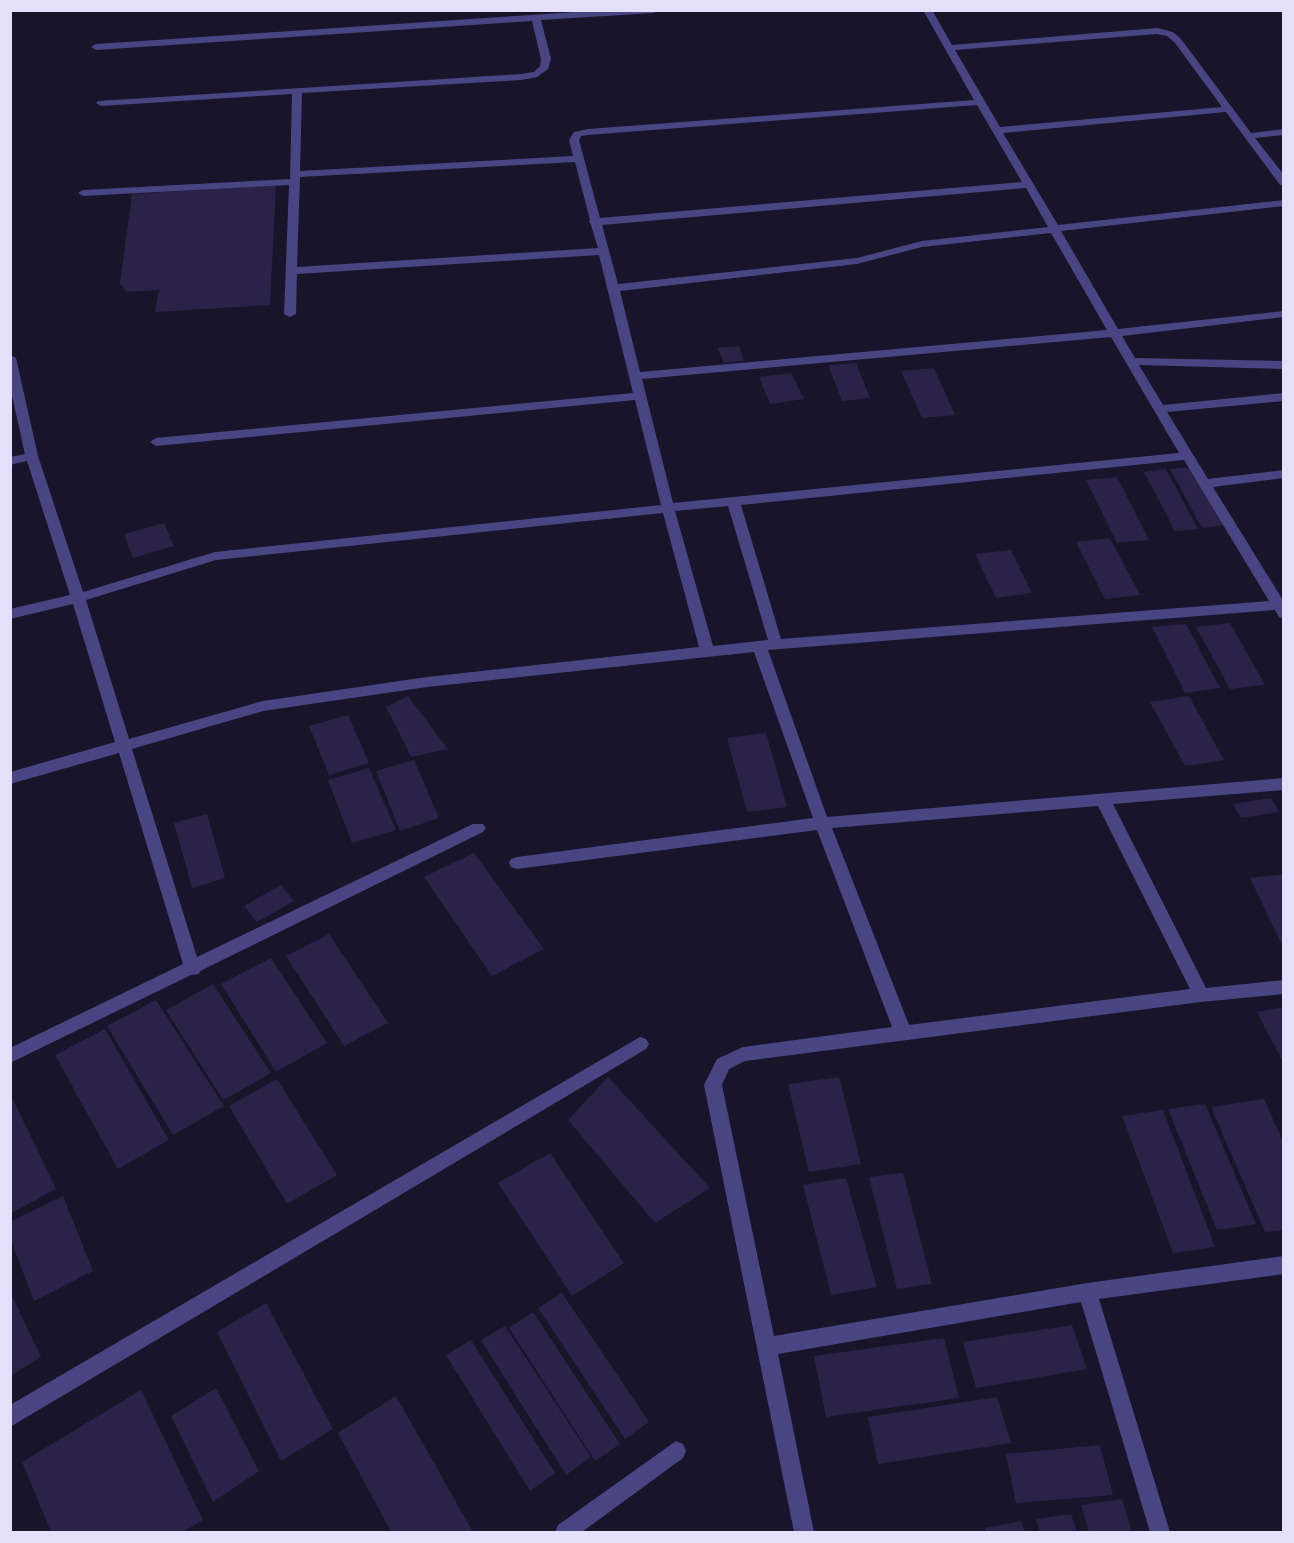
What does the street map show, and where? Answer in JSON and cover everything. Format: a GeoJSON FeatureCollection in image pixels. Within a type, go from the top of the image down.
{"type":"FeatureCollection","features":[{"type":"Feature","properties":{"kind":"street"},"geometry":{"type":"LineString","coordinates":[[96,47],[428,22],[536,19],[654,10]]}},
{"type":"Feature","properties":{"kind":"street"},"geometry":{"type":"LineString","coordinates":[[10,778],[263,706],[428,682],[707,650],[1281,610],[1159,409],[927,10]]}},
{"type":"Feature","properties":{"kind":"street"},"geometry":{"type":"LineString","coordinates":[[101,103],[505,78],[537,74],[545,67],[546,59],[536,19]]}},
{"type":"Feature","properties":{"kind":"street"},"geometry":{"type":"LineString","coordinates":[[951,48],[1157,31],[1170,34],[1178,40],[1284,183]]}},
{"type":"Feature","properties":{"kind":"street"},"geometry":{"type":"LineString","coordinates":[[290,314],[297,91]]}},
{"type":"Feature","properties":{"kind":"street"},"geometry":{"type":"LineString","coordinates":[[707,650],[668,508],[574,140],[578,134],[588,132],[981,102]]}},
{"type":"Feature","properties":{"kind":"street"},"geometry":{"type":"LineString","coordinates":[[998,130],[1228,109]]}},
{"type":"Feature","properties":{"kind":"street"},"geometry":{"type":"LineString","coordinates":[[1248,136],[1284,132]]}},
{"type":"Feature","properties":{"kind":"street"},"geometry":{"type":"LineString","coordinates":[[83,194],[578,159]]}},
{"type":"Feature","properties":{"kind":"street"},"geometry":{"type":"LineString","coordinates":[[594,222],[1029,185]]}},
{"type":"Feature","properties":{"kind":"street"},"geometry":{"type":"LineString","coordinates":[[613,288],[857,261],[922,244],[1054,227],[1284,203]]}},
{"type":"Feature","properties":{"kind":"street"},"geometry":{"type":"LineString","coordinates":[[291,271],[603,251]]}},
{"type":"Feature","properties":{"kind":"street"},"geometry":{"type":"LineString","coordinates":[[635,376],[1115,333],[1284,314]]}},
{"type":"Feature","properties":{"kind":"street"},"geometry":{"type":"LineString","coordinates":[[10,358],[32,456],[193,969]]}},
{"type":"Feature","properties":{"kind":"street"},"geometry":{"type":"LineString","coordinates":[[1132,361],[1284,365]]}},
{"type":"Feature","properties":{"kind":"street"},"geometry":{"type":"LineString","coordinates":[[156,442],[640,396]]}},
{"type":"Feature","properties":{"kind":"street"},"geometry":{"type":"LineString","coordinates":[[1159,409],[1284,398]]}},
{"type":"Feature","properties":{"kind":"street"},"geometry":{"type":"LineString","coordinates":[[10,461],[32,456]]}},
{"type":"Feature","properties":{"kind":"street"},"geometry":{"type":"LineString","coordinates":[[10,614],[78,598],[215,556],[1188,456]]}},
{"type":"Feature","properties":{"kind":"street"},"geometry":{"type":"LineString","coordinates":[[1205,484],[1284,474]]}},
{"type":"Feature","properties":{"kind":"street"},"geometry":{"type":"LineString","coordinates":[[733,501],[776,645]]}},
{"type":"Feature","properties":{"kind":"street"},"geometry":{"type":"LineString","coordinates":[[759,646],[822,823],[903,1034]]}},
{"type":"Feature","properties":{"kind":"street"},"geometry":{"type":"LineString","coordinates":[[517,863],[822,823],[1284,783]]}},
{"type":"Feature","properties":{"kind":"street"},"geometry":{"type":"LineString","coordinates":[[1103,800],[1201,995]]}},
{"type":"Feature","properties":{"kind":"street"},"geometry":{"type":"LineString","coordinates":[[10,1056],[193,969],[478,828]]}},
{"type":"Feature","properties":{"kind":"street"},"geometry":{"type":"LineString","coordinates":[[804,1533],[768,1346],[713,1085],[723,1064],[743,1054],[1201,995],[1284,987]]}},
{"type":"Feature","properties":{"kind":"street"},"geometry":{"type":"LineString","coordinates":[[10,1416],[640,1044]]}},
{"type":"Feature","properties":{"kind":"street"},"geometry":{"type":"LineString","coordinates":[[768,1346],[1087,1292],[1284,1265]]}},
{"type":"Feature","properties":{"kind":"street"},"geometry":{"type":"LineString","coordinates":[[1087,1292],[1160,1533]]}},
{"type":"Feature","properties":{"kind":"street"},"geometry":{"type":"LineString","coordinates":[[565,1533],[676,1450]]}},
{"type":"Feature","properties":{"kind":"building"},"geometry":{"type":"Polygon","coordinates":[[[276,185],[270,305],[155,312],[159,290],[126,292],[120,283],[132,194],[276,185]]]}},
{"type":"Feature","properties":{"kind":"building"},"geometry":{"type":"Polygon","coordinates":[[[739,346],[744,361],[724,363],[718,348],[739,346]]]}},
{"type":"Feature","properties":{"kind":"building"},"geometry":{"type":"Polygon","coordinates":[[[856,363],[870,398],[842,401],[828,365],[856,363]]]}},
{"type":"Feature","properties":{"kind":"building"},"geometry":{"type":"Polygon","coordinates":[[[934,368],[955,415],[922,418],[901,371],[934,368]]]}},
{"type":"Feature","properties":{"kind":"building"},"geometry":{"type":"Polygon","coordinates":[[[791,373],[804,399],[770,404],[759,377],[791,373]]]}},
{"type":"Feature","properties":{"kind":"building"},"geometry":{"type":"Polygon","coordinates":[[[1194,467],[1225,525],[1202,528],[1170,469],[1194,467]]]}},
{"type":"Feature","properties":{"kind":"building"},"geometry":{"type":"Polygon","coordinates":[[[1166,469],[1198,529],[1175,531],[1144,472],[1166,469]]]}},
{"type":"Feature","properties":{"kind":"building"},"geometry":{"type":"Polygon","coordinates":[[[1117,477],[1149,540],[1117,543],[1086,480],[1117,477]]]}},
{"type":"Feature","properties":{"kind":"building"},"geometry":{"type":"Polygon","coordinates":[[[164,523],[174,546],[133,558],[124,534],[164,523]]]}},
{"type":"Feature","properties":{"kind":"building"},"geometry":{"type":"Polygon","coordinates":[[[1110,538],[1140,595],[1105,599],[1076,542],[1110,538]]]}},
{"type":"Feature","properties":{"kind":"building"},"geometry":{"type":"Polygon","coordinates":[[[1011,550],[1032,593],[996,598],[975,554],[1011,550]]]}},
{"type":"Feature","properties":{"kind":"building"},"geometry":{"type":"Polygon","coordinates":[[[1230,623],[1265,685],[1230,689],[1196,627],[1230,623]]]}},
{"type":"Feature","properties":{"kind":"building"},"geometry":{"type":"Polygon","coordinates":[[[1186,624],[1220,688],[1185,693],[1152,627],[1186,624]]]}},
{"type":"Feature","properties":{"kind":"building"},"geometry":{"type":"Polygon","coordinates":[[[408,696],[448,749],[411,757],[386,707],[408,696]]]}},
{"type":"Feature","properties":{"kind":"building"},"geometry":{"type":"Polygon","coordinates":[[[1189,696],[1224,760],[1185,766],[1150,702],[1189,696]]]}},
{"type":"Feature","properties":{"kind":"building"},"geometry":{"type":"Polygon","coordinates":[[[348,715],[369,763],[329,775],[309,726],[348,715]]]}},
{"type":"Feature","properties":{"kind":"building"},"geometry":{"type":"Polygon","coordinates":[[[766,733],[787,807],[747,812],[727,738],[766,733]]]}},
{"type":"Feature","properties":{"kind":"building"},"geometry":{"type":"Polygon","coordinates":[[[414,760],[439,818],[400,831],[376,771],[414,760]]]}},
{"type":"Feature","properties":{"kind":"building"},"geometry":{"type":"Polygon","coordinates":[[[369,768],[396,830],[352,843],[328,780],[369,768]]]}},
{"type":"Feature","properties":{"kind":"building"},"geometry":{"type":"Polygon","coordinates":[[[1271,798],[1279,812],[1241,818],[1233,804],[1271,798]]]}},
{"type":"Feature","properties":{"kind":"building"},"geometry":{"type":"Polygon","coordinates":[[[207,814],[225,878],[192,888],[174,823],[207,814]]]}},
{"type":"Feature","properties":{"kind":"building"},"geometry":{"type":"Polygon","coordinates":[[[474,853],[544,949],[492,976],[424,877],[474,853]]]}},
{"type":"Feature","properties":{"kind":"building"},"geometry":{"type":"Polygon","coordinates":[[[1284,874],[1284,949],[1250,878],[1284,874]]]}},
{"type":"Feature","properties":{"kind":"building"},"geometry":{"type":"Polygon","coordinates":[[[281,885],[294,901],[257,922],[244,906],[281,885]]]}},
{"type":"Feature","properties":{"kind":"building"},"geometry":{"type":"Polygon","coordinates":[[[329,934],[388,1023],[344,1046],[286,956],[329,934]]]}},
{"type":"Feature","properties":{"kind":"building"},"geometry":{"type":"Polygon","coordinates":[[[271,958],[327,1043],[276,1072],[221,984],[271,958]]]}},
{"type":"Feature","properties":{"kind":"building"},"geometry":{"type":"Polygon","coordinates":[[[213,984],[271,1073],[223,1100],[166,1010],[213,984]]]}},
{"type":"Feature","properties":{"kind":"building"},"geometry":{"type":"Polygon","coordinates":[[[156,1000],[224,1106],[173,1135],[107,1026],[156,1000]]]}},
{"type":"Feature","properties":{"kind":"building"},"geometry":{"type":"Polygon","coordinates":[[[1284,1007],[1284,1064],[1257,1012],[1284,1007]]]}},
{"type":"Feature","properties":{"kind":"building"},"geometry":{"type":"Polygon","coordinates":[[[105,1029],[169,1140],[118,1169],[55,1055],[105,1029]]]}},
{"type":"Feature","properties":{"kind":"building"},"geometry":{"type":"Polygon","coordinates":[[[608,1077],[710,1188],[655,1223],[568,1120],[608,1077]]]}},
{"type":"Feature","properties":{"kind":"building"},"geometry":{"type":"Polygon","coordinates":[[[839,1077],[861,1164],[809,1172],[788,1084],[839,1077]]]}},
{"type":"Feature","properties":{"kind":"building"},"geometry":{"type":"Polygon","coordinates":[[[277,1079],[337,1175],[287,1204],[229,1106],[277,1079]]]}},
{"type":"Feature","properties":{"kind":"building"},"geometry":{"type":"Polygon","coordinates":[[[10,1093],[56,1189],[10,1214],[10,1093]]]}},
{"type":"Feature","properties":{"kind":"building"},"geometry":{"type":"Polygon","coordinates":[[[1264,1099],[1284,1144],[1284,1230],[1265,1232],[1211,1107],[1264,1099]]]}},
{"type":"Feature","properties":{"kind":"building"},"geometry":{"type":"Polygon","coordinates":[[[1205,1104],[1256,1224],[1217,1230],[1168,1109],[1205,1104]]]}},
{"type":"Feature","properties":{"kind":"building"},"geometry":{"type":"Polygon","coordinates":[[[1163,1110],[1215,1247],[1173,1253],[1122,1116],[1163,1110]]]}},
{"type":"Feature","properties":{"kind":"building"},"geometry":{"type":"Polygon","coordinates":[[[550,1153],[624,1263],[572,1296],[498,1183],[550,1153]]]}},
{"type":"Feature","properties":{"kind":"building"},"geometry":{"type":"Polygon","coordinates":[[[903,1173],[932,1284],[897,1289],[869,1177],[903,1173]]]}},
{"type":"Feature","properties":{"kind":"building"},"geometry":{"type":"Polygon","coordinates":[[[846,1178],[877,1287],[831,1295],[803,1185],[846,1178]]]}},
{"type":"Feature","properties":{"kind":"building"},"geometry":{"type":"Polygon","coordinates":[[[63,1196],[93,1271],[34,1301],[10,1238],[10,1222],[63,1196]]]}},
{"type":"Feature","properties":{"kind":"building"},"geometry":{"type":"Polygon","coordinates":[[[10,1291],[41,1357],[10,1376],[10,1291]]]}},
{"type":"Feature","properties":{"kind":"building"},"geometry":{"type":"Polygon","coordinates":[[[562,1293],[649,1422],[625,1439],[538,1308],[562,1293]]]}},
{"type":"Feature","properties":{"kind":"building"},"geometry":{"type":"Polygon","coordinates":[[[266,1303],[333,1429],[281,1461],[217,1332],[266,1303]]]}},
{"type":"Feature","properties":{"kind":"building"},"geometry":{"type":"Polygon","coordinates":[[[533,1312],[620,1444],[595,1461],[509,1328],[533,1312]]]}},
{"type":"Feature","properties":{"kind":"building"},"geometry":{"type":"Polygon","coordinates":[[[1072,1325],[1087,1369],[976,1388],[963,1342],[1072,1325]]]}},
{"type":"Feature","properties":{"kind":"building"},"geometry":{"type":"Polygon","coordinates":[[[505,1326],[591,1457],[566,1475],[481,1340],[505,1326]]]}},
{"type":"Feature","properties":{"kind":"building"},"geometry":{"type":"Polygon","coordinates":[[[944,1338],[959,1398],[826,1417],[814,1356],[944,1338]]]}},
{"type":"Feature","properties":{"kind":"building"},"geometry":{"type":"Polygon","coordinates":[[[471,1340],[555,1473],[530,1491],[446,1355],[471,1340]]]}},
{"type":"Feature","properties":{"kind":"building"},"geometry":{"type":"Polygon","coordinates":[[[216,1388],[259,1471],[213,1502],[171,1416],[216,1388]]]}},
{"type":"Feature","properties":{"kind":"building"},"geometry":{"type":"Polygon","coordinates":[[[141,1390],[203,1520],[183,1532],[51,1532],[22,1462],[141,1390]]]}},
{"type":"Feature","properties":{"kind":"building"},"geometry":{"type":"Polygon","coordinates":[[[396,1396],[473,1532],[391,1532],[338,1433],[396,1396]]]}},
{"type":"Feature","properties":{"kind":"building"},"geometry":{"type":"Polygon","coordinates":[[[997,1397],[1011,1443],[878,1464],[868,1417],[997,1397]]]}},
{"type":"Feature","properties":{"kind":"building"},"geometry":{"type":"Polygon","coordinates":[[[1100,1445],[1113,1495],[1016,1503],[1006,1454],[1100,1445]]]}},
{"type":"Feature","properties":{"kind":"building"},"geometry":{"type":"Polygon","coordinates":[[[1122,1499],[1132,1532],[1089,1532],[1081,1505],[1122,1499]]]}},
{"type":"Feature","properties":{"kind":"building"},"geometry":{"type":"Polygon","coordinates":[[[1071,1514],[1077,1532],[1040,1532],[1036,1519],[1071,1514]]]}},
{"type":"Feature","properties":{"kind":"building"},"geometry":{"type":"Polygon","coordinates":[[[1021,1521],[1025,1532],[986,1532],[985,1528],[1021,1521]]]}}]}
